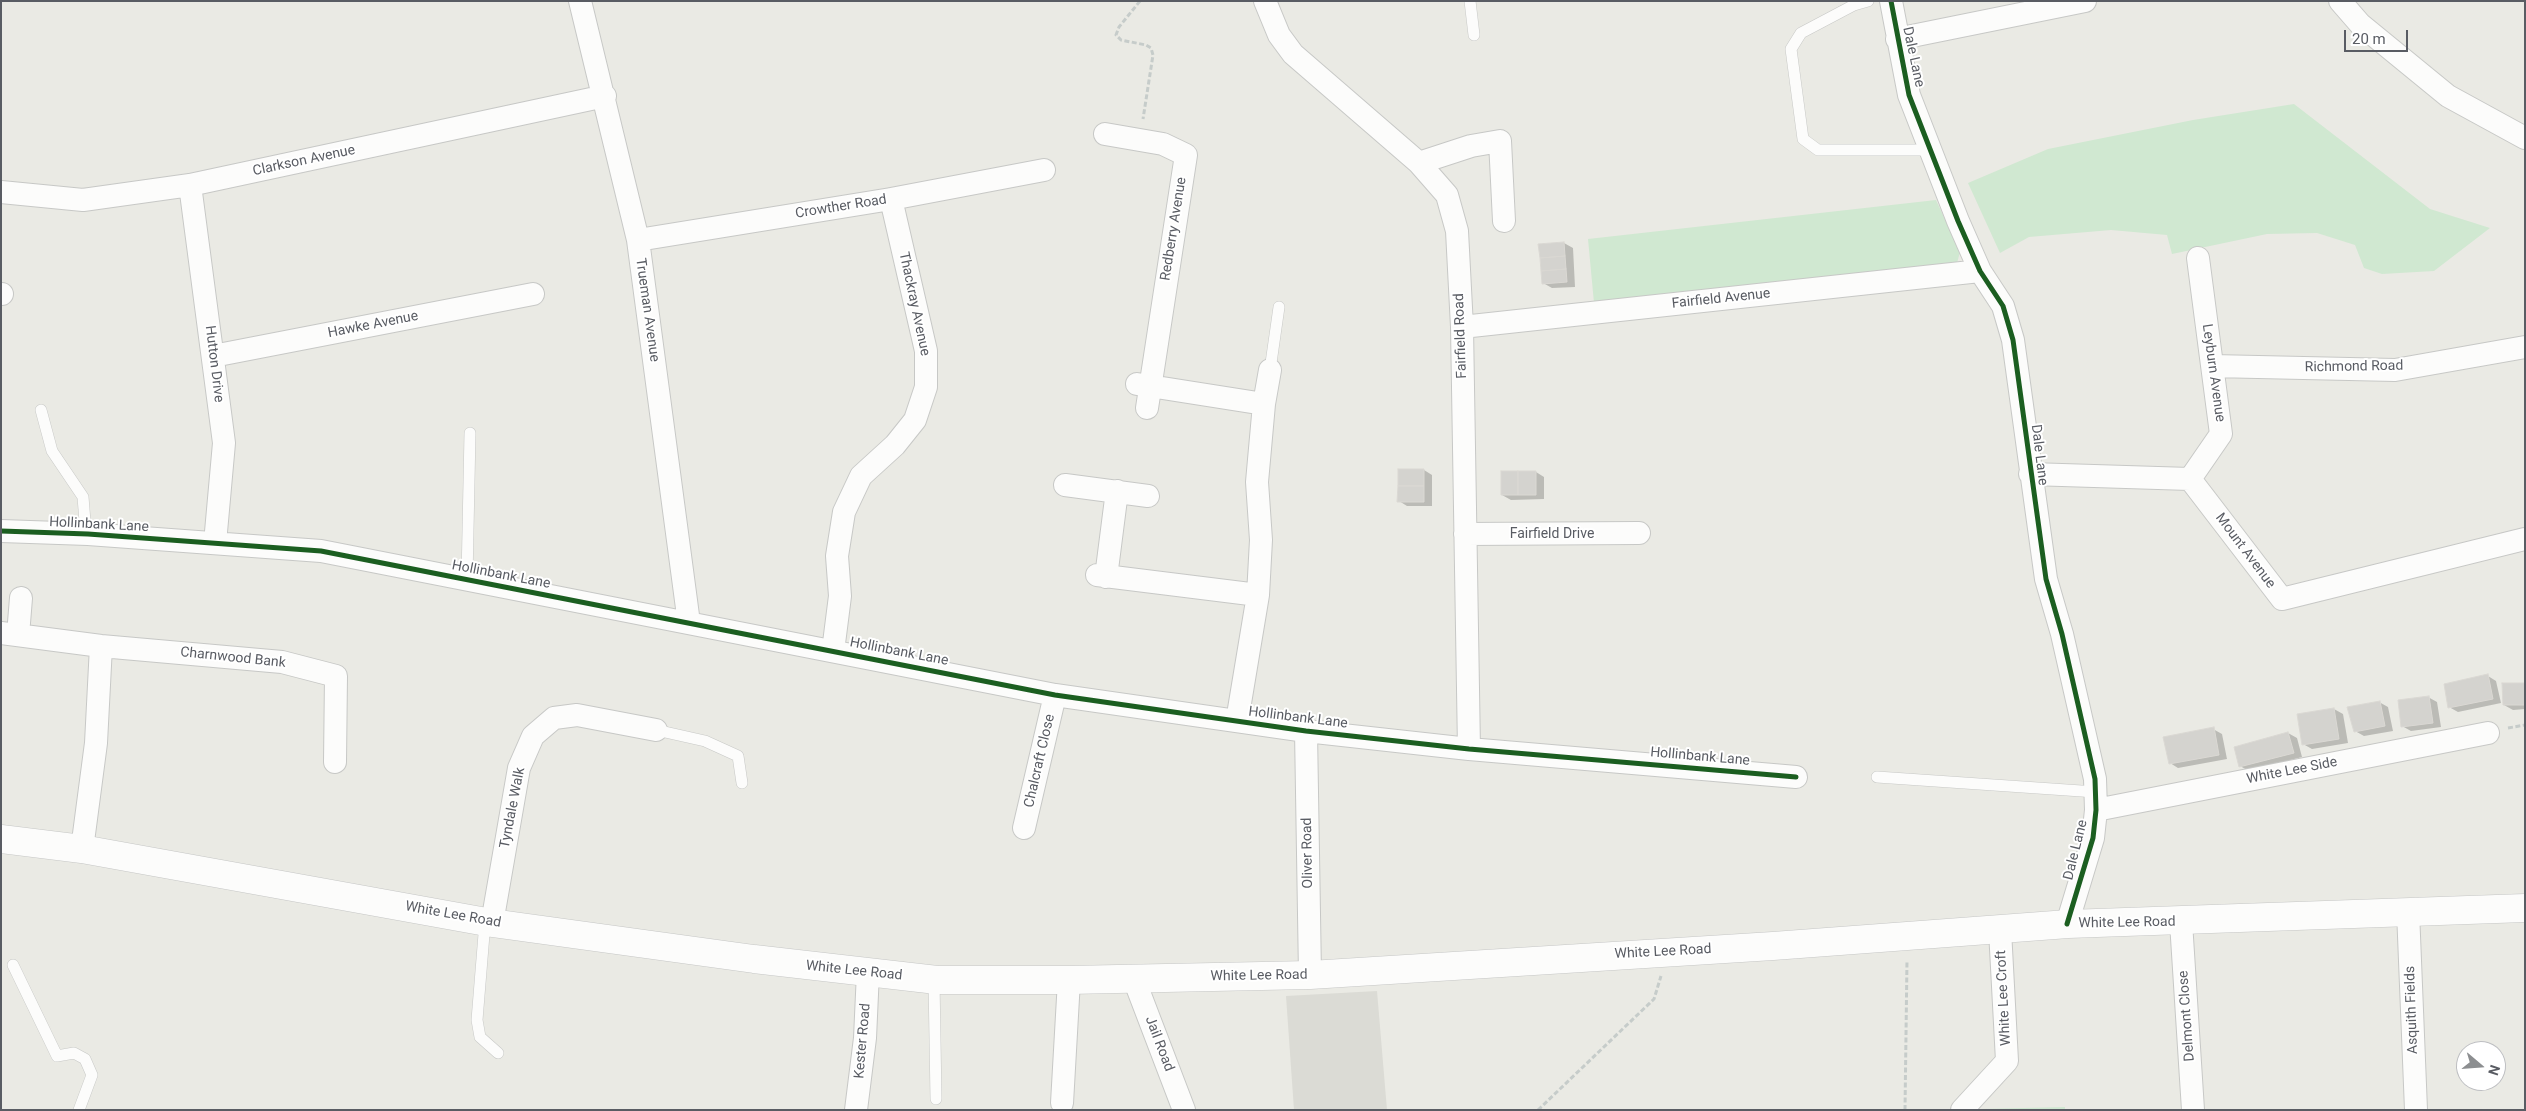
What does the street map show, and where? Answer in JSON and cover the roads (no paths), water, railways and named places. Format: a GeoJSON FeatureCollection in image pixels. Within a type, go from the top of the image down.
{"type":"FeatureCollection","features":[{"type":"Feature","properties":{"kind":"main road","name":"White Lee Road"},"geometry":{"type":"LineString","coordinates":[[1,839],[82,849],[488,922],[754,960],[934,980],[1069,980],[1310,975],[2067,924],[2181,922],[2408,911],[2525,908]]}},
{"type":"Feature","properties":{"kind":"street","name":"Trueman Avenue"},"geometry":{"type":"LineString","coordinates":[[580,1],[605,96],[638,240],[689,623]]}},
{"type":"Feature","properties":{"kind":"street","name":"Dale Lane"},"geometry":{"type":"LineString","coordinates":[[1891,1],[1909,96],[1980,271],[2003,306],[2013,340],[2046,579],[2064,644],[2095,779],[2096,801],[2093,838],[2067,924]]}},
{"type":"Feature","properties":{"kind":"street"},"geometry":{"type":"LineString","coordinates":[[1897,39],[2085,1]]}},
{"type":"Feature","properties":{"kind":"street"},"geometry":{"type":"LineString","coordinates":[[2340,1],[2360,24],[2448,96],[2525,138]]}},
{"type":"Feature","properties":{"kind":"street","name":"Fairfield Road"},"geometry":{"type":"LineString","coordinates":[[1272,3],[1279,35],[1292,54],[1419,163],[1447,195],[1457,231],[1462,327],[1469,748]]}},
{"type":"Feature","properties":{"kind":"street","name":"Clarkson Avenue"},"geometry":{"type":"LineString","coordinates":[[1,192],[83,200],[190,185],[605,96]]}},
{"type":"Feature","properties":{"kind":"street","name":"Redberry Avenue"},"geometry":{"type":"LineString","coordinates":[[1104,134],[1163,144],[1186,155],[1144,393],[1264,404]]}},
{"type":"Feature","properties":{"kind":"street"},"geometry":{"type":"LineString","coordinates":[[1419,163],[1470,146],[1500,141],[1504,221]]}},
{"type":"Feature","properties":{"kind":"street","name":"Crowther Road"},"geometry":{"type":"LineString","coordinates":[[638,240],[891,199],[1044,170]]}},
{"type":"Feature","properties":{"kind":"street","name":"Hutton Drive"},"geometry":{"type":"LineString","coordinates":[[190,185],[224,443],[215,543]]}},
{"type":"Feature","properties":{"kind":"street","name":"Thackray Avenue"},"geometry":{"type":"LineString","coordinates":[[833,651],[840,596],[837,556],[844,512],[861,476],[895,445],[915,420],[926,387],[926,351],[891,199]]}},
{"type":"Feature","properties":{"kind":"street","name":"Leyburn Avenue"},"geometry":{"type":"LineString","coordinates":[[2190,479],[2221,434],[2198,258]]}},
{"type":"Feature","properties":{"kind":"street","name":"Fairfield Avenue"},"geometry":{"type":"LineString","coordinates":[[1462,327],[1980,271]]}},
{"type":"Feature","properties":{"kind":"street","name":"Hawke Avenue"},"geometry":{"type":"LineString","coordinates":[[213,356],[533,294]]}},
{"type":"Feature","properties":{"kind":"street","name":"Richmond Road"},"geometry":{"type":"LineString","coordinates":[[2212,366],[2395,370],[2525,347]]}},
{"type":"Feature","properties":{"kind":"street"},"geometry":{"type":"LineString","coordinates":[[1237,721],[1258,595],[1261,540],[1257,482],[1264,404],[1270,370]]}},
{"type":"Feature","properties":{"kind":"street"},"geometry":{"type":"LineString","coordinates":[[2030,474],[2190,479]]}},
{"type":"Feature","properties":{"kind":"street","name":"Mount Avenue"},"geometry":{"type":"LineString","coordinates":[[2190,479],[2282,599],[2525,539]]}},
{"type":"Feature","properties":{"kind":"street"},"geometry":{"type":"LineString","coordinates":[[1065,485],[1148,496]]}},
{"type":"Feature","properties":{"kind":"street"},"geometry":{"type":"LineString","coordinates":[[1117,492],[1102,576],[1258,595]]}},
{"type":"Feature","properties":{"kind":"street","name":"Hollinbank Lane"},"geometry":{"type":"LineString","coordinates":[[1,531],[86,534],[321,551],[1056,695],[1306,731],[1469,748],[1796,777]]}},
{"type":"Feature","properties":{"kind":"street","name":"Fairfield Drive"},"geometry":{"type":"LineString","coordinates":[[1465,534],[1638,533]]}},
{"type":"Feature","properties":{"kind":"street","name":"Charnwood Bank"},"geometry":{"type":"LineString","coordinates":[[21,598],[9,634],[101,646],[282,662],[336,676],[335,762]]}},
{"type":"Feature","properties":{"kind":"street"},"geometry":{"type":"LineString","coordinates":[[82,849],[96,743],[101,646]]}},
{"type":"Feature","properties":{"kind":"street","name":"Chalcraft Close"},"geometry":{"type":"LineString","coordinates":[[1024,828],[1056,695]]}},
{"type":"Feature","properties":{"kind":"street","name":"Tyndale Walk"},"geometry":{"type":"LineString","coordinates":[[488,922],[519,768],[532,736],[554,718],[578,714],[656,730]]}},
{"type":"Feature","properties":{"kind":"street","name":"Oliver Road"},"geometry":{"type":"LineString","coordinates":[[1306,731],[1310,975]]}},
{"type":"Feature","properties":{"kind":"street","name":"White Lee Side"},"geometry":{"type":"LineString","coordinates":[[2096,801],[2488,733]]}},
{"type":"Feature","properties":{"kind":"street","name":"Asquith Fields"},"geometry":{"type":"LineString","coordinates":[[2408,911],[2416,1110]]}},
{"type":"Feature","properties":{"kind":"street","name":"Delmont Close"},"geometry":{"type":"LineString","coordinates":[[2181,922],[2193,1110]]}},
{"type":"Feature","properties":{"kind":"street","name":"White Lee Croft"},"geometry":{"type":"LineString","coordinates":[[1962,1110],[2007,1060],[2000,930]]}},
{"type":"Feature","properties":{"kind":"street","name":"Kester Road"},"geometry":{"type":"LineString","coordinates":[[856,1110],[865,1038],[868,972]]}},
{"type":"Feature","properties":{"kind":"street","name":"Jail Road"},"geometry":{"type":"LineString","coordinates":[[1134,979],[1184,1110]]}},
{"type":"Feature","properties":{"kind":"street"},"geometry":{"type":"LineString","coordinates":[[1062,1103],[1069,980]]}},
{"type":"Feature","properties":{"kind":"lane"},"geometry":{"type":"LineString","coordinates":[[1470,1],[1474,35]]}},
{"type":"Feature","properties":{"kind":"lane"},"geometry":{"type":"LineString","coordinates":[[1868,1],[1854,5],[1802,33],[1791,49],[1803,139],[1818,150],[1930,150]]}},
{"type":"Feature","properties":{"kind":"lane"},"geometry":{"type":"LineString","coordinates":[[1270,370],[1279,308]]}},
{"type":"Feature","properties":{"kind":"lane"},"geometry":{"type":"LineString","coordinates":[[41,410],[52,450],[83,496],[86,534]]}},
{"type":"Feature","properties":{"kind":"lane"},"geometry":{"type":"LineString","coordinates":[[468,579],[470,433]]}},
{"type":"Feature","properties":{"kind":"lane"},"geometry":{"type":"LineString","coordinates":[[656,730],[706,742],[738,756],[742,783]]}},
{"type":"Feature","properties":{"kind":"lane"},"geometry":{"type":"LineString","coordinates":[[1877,777],[2096,801]]}},
{"type":"Feature","properties":{"kind":"lane"},"geometry":{"type":"LineString","coordinates":[[488,922],[477,1020],[480,1037],[498,1053]]}},
{"type":"Feature","properties":{"kind":"lane"},"geometry":{"type":"LineString","coordinates":[[12,965],[57,1056],[74,1053],[85,1059],[92,1075],[79,1110]]}},
{"type":"Feature","properties":{"kind":"lane"},"geometry":{"type":"LineString","coordinates":[[934,980],[936,1099]]}}]}
